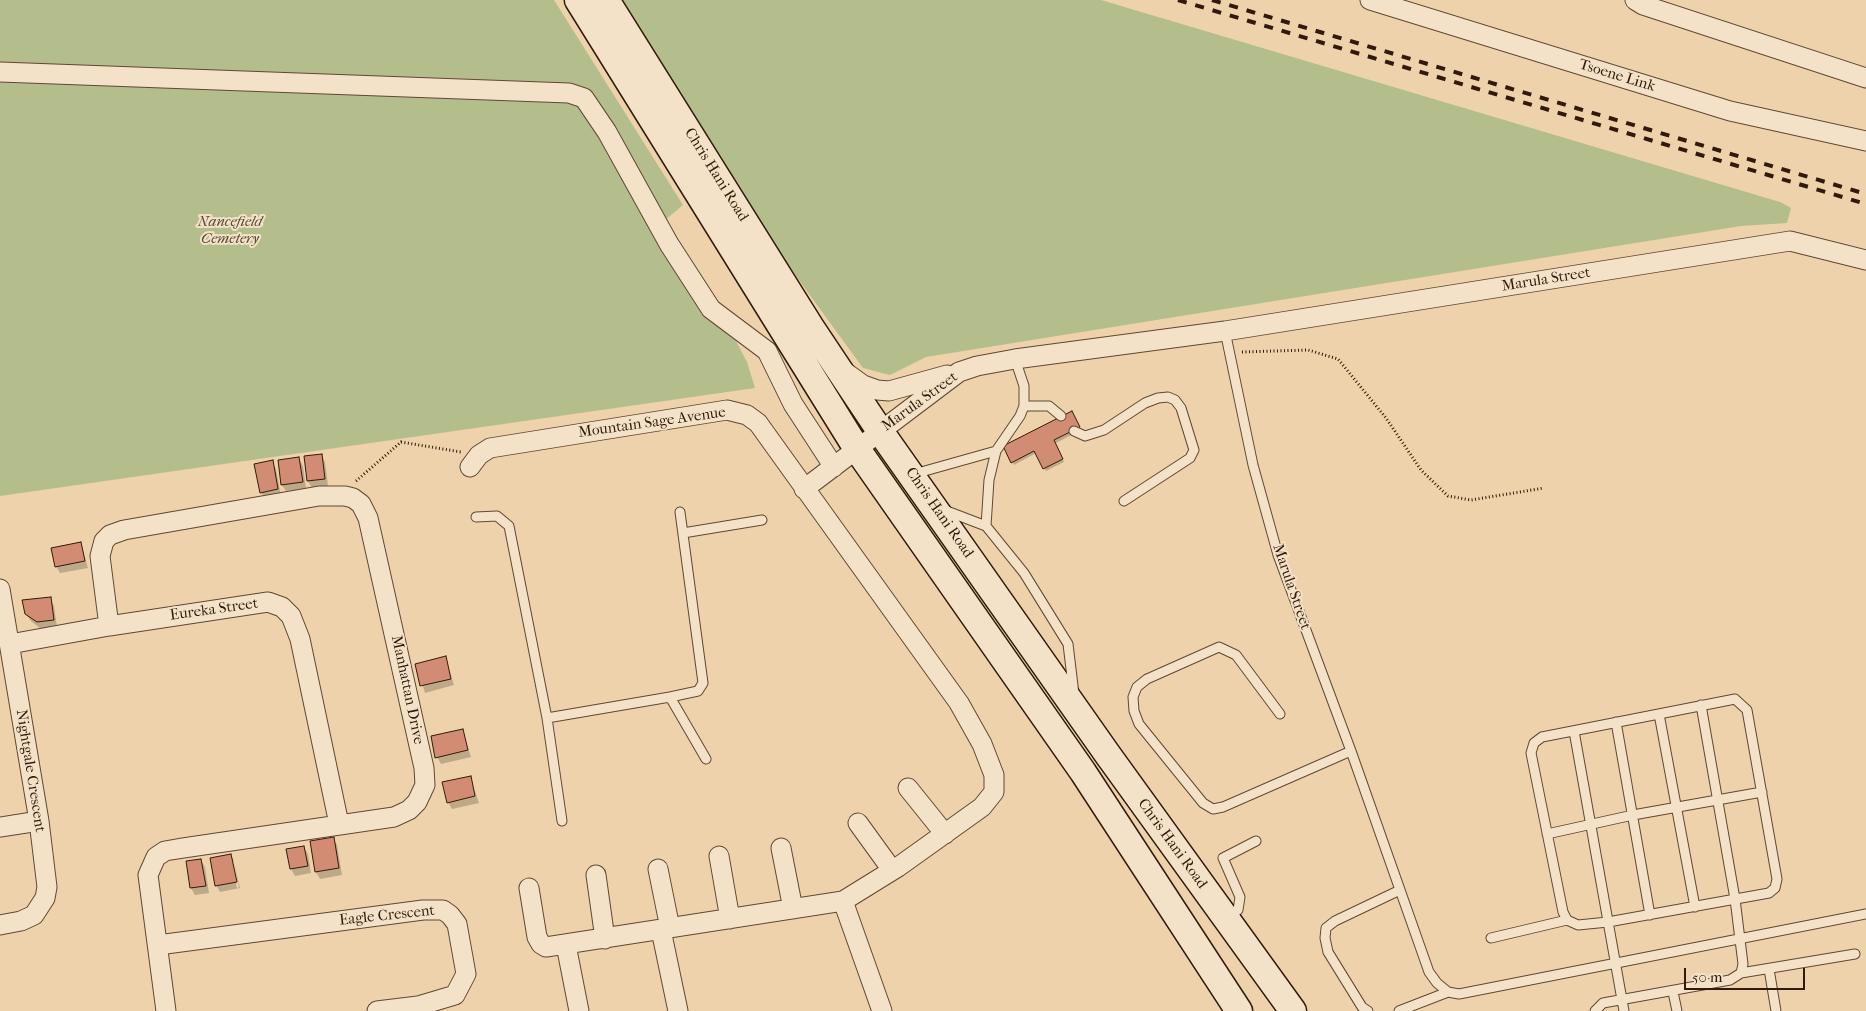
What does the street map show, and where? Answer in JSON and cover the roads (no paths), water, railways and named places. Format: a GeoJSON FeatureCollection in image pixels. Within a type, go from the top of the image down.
{"type":"FeatureCollection","features":[{"type":"Feature","properties":{"kind":"main road","name":"Chris Hani Road"},"geometry":{"type":"LineString","coordinates":[[578,0],[857,449],[1083,772],[1239,1011]]}},
{"type":"Feature","properties":{"kind":"main road","name":"Chris Hani Road"},"geometry":{"type":"LineString","coordinates":[[606,0],[880,431],[1293,1011]]}},
{"type":"Feature","properties":{"kind":"street","name":"Tsoene Link"},"geometry":{"type":"LineString","coordinates":[[1370,0],[1730,111],[1866,141]]}},
{"type":"Feature","properties":{"kind":"street"},"geometry":{"type":"LineString","coordinates":[[1635,0],[1643,5],[1866,78]]}},
{"type":"Feature","properties":{"kind":"street"},"geometry":{"type":"LineString","coordinates":[[0,72],[569,93],[584,98],[607,132],[669,244],[711,309],[767,351],[793,404],[834,467]]}},
{"type":"Feature","properties":{"kind":"street","name":"Marula Street"},"geometry":{"type":"LineString","coordinates":[[857,449],[959,372],[977,366],[1015,359],[1225,332],[1790,242],[1866,260]]}},
{"type":"Feature","properties":{"kind":"street"},"geometry":{"type":"LineString","coordinates":[[838,366],[863,385],[877,390],[889,391],[959,372]]}},
{"type":"Feature","properties":{"kind":"street","name":"Mountain Sage Avenue"},"geometry":{"type":"LineString","coordinates":[[475,461],[490,448],[727,410],[738,411],[758,423],[959,703],[992,768],[994,792],[982,807],[944,834]]}},
{"type":"Feature","properties":{"kind":"street"},"geometry":{"type":"LineString","coordinates":[[804,489],[857,449]]}},
{"type":"Feature","properties":{"kind":"street","name":"Manhattan Drive"},"geometry":{"type":"LineString","coordinates":[[109,626],[100,556],[104,541],[110,535],[124,530],[319,496],[339,495],[353,498],[361,504],[368,518],[424,768],[425,785],[417,802],[409,810],[394,817],[165,851],[156,857],[148,875],[166,1011]]}},
{"type":"Feature","properties":{"kind":"street","name":"Nightgale Crescent"},"geometry":{"type":"LineString","coordinates":[[0,589],[39,821],[47,880],[45,898],[34,915],[21,922],[0,925]]}},
{"type":"Feature","properties":{"kind":"street","name":"Eureka Street"},"geometry":{"type":"LineString","coordinates":[[10,644],[109,626],[268,602],[282,607],[291,616],[300,639],[339,824]]}},
{"type":"Feature","properties":{"kind":"street"},"geometry":{"type":"LineString","coordinates":[[530,888],[537,937],[541,944],[546,947],[843,901],[944,834],[908,788]]}},
{"type":"Feature","properties":{"kind":"street"},"geometry":{"type":"LineString","coordinates":[[0,827],[39,821]]}},
{"type":"Feature","properties":{"kind":"street"},"geometry":{"type":"LineString","coordinates":[[858,823],[892,870]]}},
{"type":"Feature","properties":{"kind":"street"},"geometry":{"type":"LineString","coordinates":[[781,848],[793,909]]}},
{"type":"Feature","properties":{"kind":"street"},"geometry":{"type":"LineString","coordinates":[[719,856],[730,919]]}},
{"type":"Feature","properties":{"kind":"street"},"geometry":{"type":"LineString","coordinates":[[658,869],[678,1011]]}},
{"type":"Feature","properties":{"kind":"street"},"geometry":{"type":"LineString","coordinates":[[596,875],[605,939]]}},
{"type":"Feature","properties":{"kind":"street"},"geometry":{"type":"LineString","coordinates":[[843,901],[882,1011]]}},
{"type":"Feature","properties":{"kind":"street","name":"Eagle Crescent"},"geometry":{"type":"LineString","coordinates":[[158,944],[423,910],[443,910],[457,924],[466,974],[456,995],[418,1006],[377,1011]]}},
{"type":"Feature","properties":{"kind":"street"},"geometry":{"type":"LineString","coordinates":[[566,945],[579,1011]]}},
{"type":"Feature","properties":{"kind":"lane","name":"Marula Street"},"geometry":{"type":"LineString","coordinates":[[1225,332],[1253,465],[1278,555],[1351,750],[1429,972],[1436,983],[1448,992]]}},
{"type":"Feature","properties":{"kind":"lane"},"geometry":{"type":"LineString","coordinates":[[986,526],[989,480],[996,451],[1024,406],[1024,386],[1015,359]]}},
{"type":"Feature","properties":{"kind":"lane"},"geometry":{"type":"LineString","coordinates":[[1074,431],[1085,436],[1104,430],[1140,406],[1158,398],[1168,397],[1175,400],[1182,408],[1194,450],[1190,458],[1124,501]]}},
{"type":"Feature","properties":{"kind":"lane"},"geometry":{"type":"LineString","coordinates":[[1024,406],[1049,406],[1061,416]]}},
{"type":"Feature","properties":{"kind":"lane"},"geometry":{"type":"LineString","coordinates":[[912,474],[996,451]]}},
{"type":"Feature","properties":{"kind":"lane"},"geometry":{"type":"LineString","coordinates":[[934,507],[986,526],[1024,572],[1068,644],[1075,705]]}},
{"type":"Feature","properties":{"kind":"lane"},"geometry":{"type":"LineString","coordinates":[[548,718],[698,691],[703,683],[680,512]]}},
{"type":"Feature","properties":{"kind":"lane"},"geometry":{"type":"LineString","coordinates":[[476,517],[497,516],[509,526],[548,718],[562,821]]}},
{"type":"Feature","properties":{"kind":"lane"},"geometry":{"type":"LineString","coordinates":[[683,533],[762,520]]}},
{"type":"Feature","properties":{"kind":"lane"},"geometry":{"type":"LineString","coordinates":[[1280,714],[1236,655],[1219,647],[1147,678],[1137,687],[1133,697],[1134,711],[1139,724],[1202,803],[1213,809],[1223,807],[1351,750]]}},
{"type":"Feature","properties":{"kind":"lane"},"geometry":{"type":"LineString","coordinates":[[670,697],[706,759]]}},
{"type":"Feature","properties":{"kind":"lane"},"geometry":{"type":"LineString","coordinates":[[1491,938],[1567,920],[1578,925],[1650,915],[1769,893],[1775,888],[1777,879],[1747,710],[1735,699],[1542,737],[1534,743],[1531,753],[1563,912],[1567,920]]}},
{"type":"Feature","properties":{"kind":"lane"},"geometry":{"type":"LineString","coordinates":[[1701,705],[1735,899],[1743,964],[1741,973]]}},
{"type":"Feature","properties":{"kind":"lane"},"geometry":{"type":"LineString","coordinates":[[1659,714],[1694,907]]}},
{"type":"Feature","properties":{"kind":"lane"},"geometry":{"type":"LineString","coordinates":[[1616,722],[1650,915]]}},
{"type":"Feature","properties":{"kind":"lane"},"geometry":{"type":"LineString","coordinates":[[1574,731],[1624,1011]]}},
{"type":"Feature","properties":{"kind":"lane"},"geometry":{"type":"LineString","coordinates":[[1547,834],[1633,815],[1762,792]]}},
{"type":"Feature","properties":{"kind":"lane"},"geometry":{"type":"LineString","coordinates":[[1227,919],[1238,910],[1240,901],[1223,858],[1256,841]]}},
{"type":"Feature","properties":{"kind":"lane"},"geometry":{"type":"LineString","coordinates":[[1368,1011],[1362,1007],[1328,952],[1324,938],[1326,928],[1335,920],[1400,890]]}},
{"type":"Feature","properties":{"kind":"lane"},"geometry":{"type":"LineString","coordinates":[[1399,1011],[1448,992],[1459,994],[1866,914]]}},
{"type":"Feature","properties":{"kind":"lane"},"geometry":{"type":"LineString","coordinates":[[1595,1011],[1604,1003],[1673,992],[1730,980],[1741,973],[1769,970],[1855,954]]}},
{"type":"Feature","properties":{"kind":"lane"},"geometry":{"type":"LineString","coordinates":[[1769,970],[1776,1011]]}},
{"type":"Feature","properties":{"kind":"lane"},"geometry":{"type":"LineString","coordinates":[[1673,992],[1677,1011]]}},
{"type":"Feature","properties":{"kind":"railway"},"geometry":{"type":"LineString","coordinates":[[1178,0],[1866,204]]}},
{"type":"Feature","properties":{"kind":"railway"},"geometry":{"type":"LineString","coordinates":[[1212,0],[1866,194]]}},
{"type":"Feature","properties":{"kind":"park label","name":"Nancefield Cemetery"},"geometry":{"type":"Point","coordinates":[230,230]}}]}
